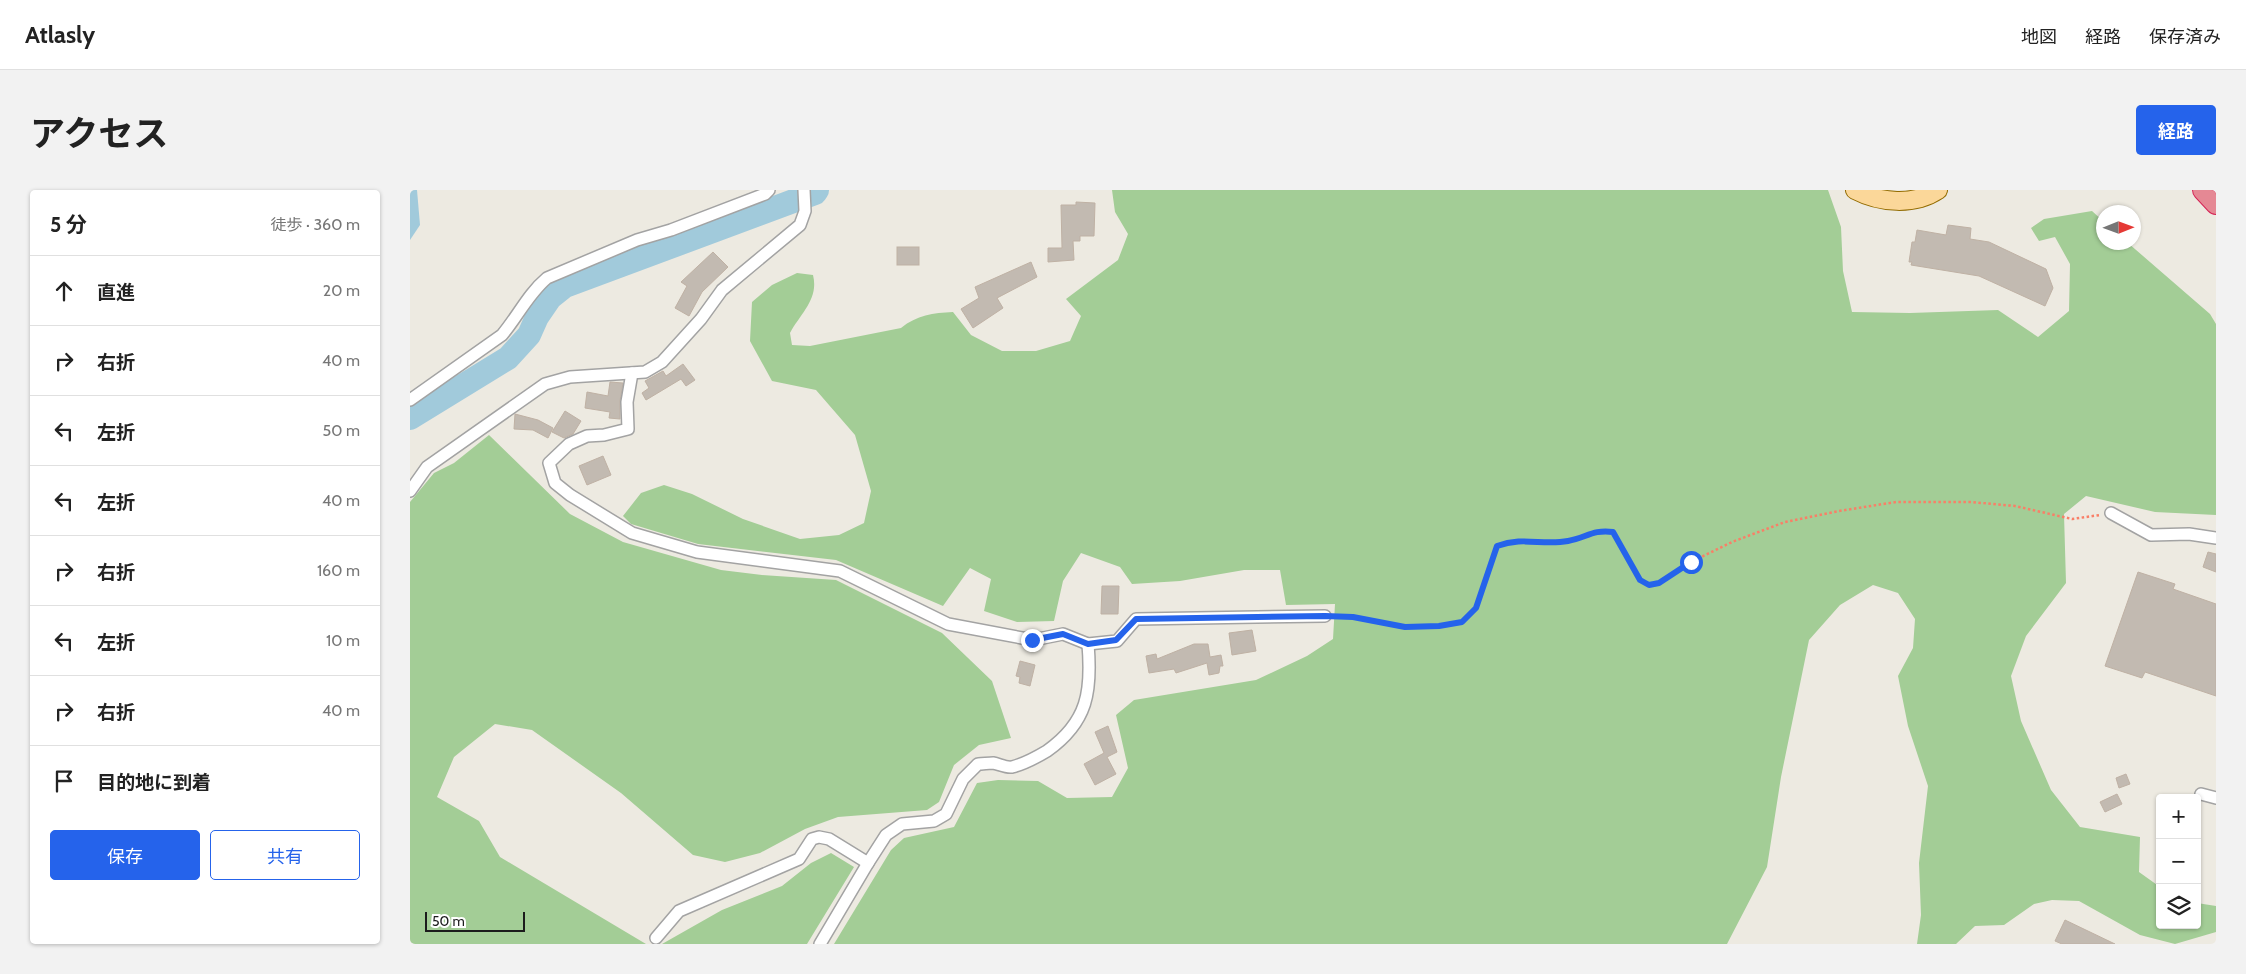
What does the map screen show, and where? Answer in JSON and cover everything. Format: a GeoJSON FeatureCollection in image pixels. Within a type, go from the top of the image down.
{"type":"FeatureCollection","features":[{"type":"Feature","properties":{"kind":"highway"},"geometry":{"type":"LineString","coordinates":[[2203,190],[2216,204]]}},
{"type":"Feature","properties":{"kind":"main road"},"geometry":{"type":"LineString","coordinates":[[1855,190],[1867,196],[1893,201],[1926,198],[1938,190]]}},
{"type":"Feature","properties":{"kind":"street"},"geometry":{"type":"LineString","coordinates":[[410,400],[502,335],[514,321],[535,288],[547,278],[637,240],[671,230],[765,194],[769,190]]}},
{"type":"Feature","properties":{"kind":"street"},"geometry":{"type":"LineString","coordinates":[[410,491],[427,466],[545,384],[570,378],[645,372],[662,362],[700,319],[722,290],[800,225],[806,211],[804,190]]}},
{"type":"Feature","properties":{"kind":"street"},"geometry":{"type":"LineString","coordinates":[[632,373],[627,402],[628,428],[604,436],[587,436],[569,444],[549,463],[555,483],[570,495],[632,533],[697,552],[840,571],[948,624],[1032,640],[1063,634],[1088,644],[1116,640],[1136,619],[1325,616]]}},
{"type":"Feature","properties":{"kind":"street"},"geometry":{"type":"LineString","coordinates":[[2110,513],[2151,535],[2189,534],[2216,538]]}},
{"type":"Feature","properties":{"kind":"street"},"geometry":{"type":"LineString","coordinates":[[820,944],[886,835],[902,824],[934,821],[946,814],[963,779],[978,764],[994,763],[1011,767],[1038,757],[1062,740],[1079,720],[1088,694],[1091,670],[1088,644]]}},
{"type":"Feature","properties":{"kind":"street"},"geometry":{"type":"LineString","coordinates":[[2201,794],[2216,798]]}},
{"type":"Feature","properties":{"kind":"street"},"geometry":{"type":"LineString","coordinates":[[656,938],[679,912],[799,859],[812,839],[819,836],[829,839],[868,863]]}},
{"type":"Feature","properties":{"kind":"path"},"geometry":{"type":"LineString","coordinates":[[1325,616],[1353,617],[1405,627],[1439,626],[1462,622],[1476,608],[1497,546],[1511,541],[1567,541],[1600,530],[1613,532],[1640,580],[1649,585],[1659,583],[1691,562],[1732,542],[1785,522],[1839,510],[1896,502],[1971,502],[2015,506],[2072,519],[2110,513]]}},
{"type":"Feature","properties":{"kind":"green space"},"geometry":{"type":"Polygon","coordinates":[[[1112,190],[1828,190],[1841,227],[1843,271],[1852,312],[1910,313],[1998,310],[2038,337],[2069,311],[2070,264],[2055,237],[2039,241],[2031,228],[2044,219],[2092,211],[2096,215],[2096,250],[2136,250],[2210,314],[2216,324],[2216,515],[2155,512],[2086,496],[2064,514],[2066,583],[2026,636],[2011,676],[2021,721],[2051,790],[2080,827],[2140,837],[2139,872],[2156,884],[2156,929],[2201,929],[2201,904],[2216,906],[2216,932],[2175,944],[2140,935],[2079,901],[2052,900],[2034,904],[2004,925],[1975,926],[1956,944],[1917,944],[1921,915],[1919,863],[1928,786],[1908,726],[1898,676],[1913,648],[1915,619],[1898,593],[1873,585],[1840,605],[1809,640],[1781,777],[1767,867],[1727,944],[834,944],[891,850],[904,838],[954,827],[977,783],[998,780],[1038,781],[1067,798],[1112,797],[1128,768],[1116,715],[1134,700],[1256,680],[1307,656],[1333,639],[1335,604],[1286,605],[1280,570],[1244,570],[1180,581],[1132,584],[1120,567],[1081,553],[1063,581],[1054,621],[1017,622],[984,611],[991,579],[970,568],[943,606],[836,560],[698,544],[631,524],[623,516],[641,493],[664,485],[692,494],[743,519],[800,539],[839,535],[864,523],[871,491],[855,435],[816,390],[772,381],[750,341],[752,302],[772,285],[797,273],[813,275],[814,284],[811,299],[790,333],[792,345],[810,346],[901,328],[913,320],[926,316],[953,312],[971,335],[1002,351],[1036,351],[1070,341],[1081,316],[1066,299],[1118,260],[1128,234],[1115,212],[1112,190]]]}},
{"type":"Feature","properties":{"kind":"green space"},"geometry":{"type":"Polygon","coordinates":[[[489,435],[570,514],[623,542],[721,570],[836,580],[942,633],[992,681],[1011,738],[979,745],[954,765],[939,802],[927,810],[838,817],[805,829],[760,853],[725,862],[693,855],[621,793],[532,730],[495,724],[454,757],[437,797],[479,821],[500,857],[646,944],[410,944],[410,502],[434,473],[454,463],[489,435]]]}},
{"type":"Feature","properties":{"kind":"green space"},"geometry":{"type":"Polygon","coordinates":[[[831,853],[854,867],[807,944],[662,944],[722,910],[782,886],[811,863],[831,853]]]}},
{"type":"Feature","properties":{"kind":"water"},"geometry":{"type":"Polygon","coordinates":[[[410,190],[417,190],[420,225],[410,240],[410,190]]]}},
{"type":"Feature","properties":{"kind":"building"},"geometry":{"type":"Polygon","coordinates":[[[1076,202],[1095,203],[1094,236],[1080,236],[1080,241],[1073,241],[1074,260],[1048,262],[1048,248],[1062,248],[1061,205],[1076,205],[1076,202]]]}},
{"type":"Feature","properties":{"kind":"building"},"geometry":{"type":"Polygon","coordinates":[[[1948,225],[1971,228],[1970,239],[1989,242],[2046,269],[2053,288],[2045,306],[1979,276],[1911,265],[1912,262],[1909,262],[1912,242],[1915,242],[1917,230],[1946,235],[1948,225]]]}},
{"type":"Feature","properties":{"kind":"building"},"geometry":{"type":"Polygon","coordinates":[[[897,247],[919,247],[919,265],[897,265],[897,247]]]}},
{"type":"Feature","properties":{"kind":"building"},"geometry":{"type":"Polygon","coordinates":[[[713,252],[728,267],[702,292],[689,316],[675,308],[687,286],[681,282],[713,252]]]}},
{"type":"Feature","properties":{"kind":"building"},"geometry":{"type":"Polygon","coordinates":[[[1031,262],[1037,277],[997,298],[1003,308],[973,328],[961,309],[979,298],[975,287],[1031,262]]]}},
{"type":"Feature","properties":{"kind":"building"},"geometry":{"type":"Polygon","coordinates":[[[683,364],[695,380],[686,386],[681,379],[646,400],[642,393],[649,388],[645,381],[663,371],[666,376],[683,364]]]}},
{"type":"Feature","properties":{"kind":"building"},"geometry":{"type":"Polygon","coordinates":[[[610,382],[623,383],[620,419],[609,418],[610,412],[585,408],[587,392],[608,396],[610,382]]]}},
{"type":"Feature","properties":{"kind":"building"},"geometry":{"type":"Polygon","coordinates":[[[565,411],[581,421],[573,434],[564,438],[552,432],[565,411]]]}},
{"type":"Feature","properties":{"kind":"building"},"geometry":{"type":"Polygon","coordinates":[[[515,414],[538,420],[553,428],[548,438],[533,430],[514,429],[515,414]]]}},
{"type":"Feature","properties":{"kind":"building"},"geometry":{"type":"Polygon","coordinates":[[[603,456],[611,475],[587,485],[579,466],[603,456]]]}},
{"type":"Feature","properties":{"kind":"building"},"geometry":{"type":"Polygon","coordinates":[[[2208,552],[2216,554],[2216,572],[2203,567],[2208,552]]]}},
{"type":"Feature","properties":{"kind":"building"},"geometry":{"type":"Polygon","coordinates":[[[2138,572],[2175,584],[2173,589],[2216,604],[2216,696],[2145,672],[2142,678],[2105,666],[2138,572]]]}},
{"type":"Feature","properties":{"kind":"building"},"geometry":{"type":"Polygon","coordinates":[[[1102,586],[1119,586],[1118,614],[1101,614],[1102,586]]]}},
{"type":"Feature","properties":{"kind":"building"},"geometry":{"type":"Polygon","coordinates":[[[1252,630],[1256,651],[1232,655],[1229,633],[1252,630]]]}},
{"type":"Feature","properties":{"kind":"building"},"geometry":{"type":"Polygon","coordinates":[[[1194,644],[1208,644],[1210,657],[1221,655],[1223,666],[1220,666],[1219,673],[1209,675],[1207,663],[1176,673],[1174,669],[1149,673],[1146,656],[1156,654],[1157,659],[1194,644]]]}},
{"type":"Feature","properties":{"kind":"building"},"geometry":{"type":"Polygon","coordinates":[[[1020,661],[1035,665],[1030,686],[1019,683],[1020,677],[1016,676],[1020,661]]]}},
{"type":"Feature","properties":{"kind":"building"},"geometry":{"type":"Polygon","coordinates":[[[1108,726],[1117,752],[1107,757],[1116,774],[1095,785],[1084,764],[1104,753],[1095,732],[1108,726]]]}},
{"type":"Feature","properties":{"kind":"building"},"geometry":{"type":"Polygon","coordinates":[[[2126,774],[2130,784],[2119,788],[2116,778],[2126,774]]]}},
{"type":"Feature","properties":{"kind":"building"},"geometry":{"type":"Polygon","coordinates":[[[2117,794],[2122,804],[2105,812],[2100,802],[2117,794]]]}},
{"type":"Feature","properties":{"kind":"building"},"geometry":{"type":"Polygon","coordinates":[[[2065,920],[2115,944],[2062,944],[2055,941],[2065,920]]]}},
{"type":"Feature","properties":{"kind":"waterway"},"geometry":{"type":"LineString","coordinates":[[410,418],[508,358],[529,335],[537,317],[550,298],[565,286],[815,193],[817,190]]}},
{"type":"Feature","properties":{"kind":"route"},"geometry":{"type":"LineString","coordinates":[[1032,640],[1063,634],[1088,644],[1116,640],[1136,619],[1325,616],[1353,617],[1405,627],[1439,626],[1462,622],[1476,608],[1497,546],[1511,541],[1567,541],[1600,530],[1613,532],[1640,580],[1649,585],[1659,583],[1691,562]]}}]}
